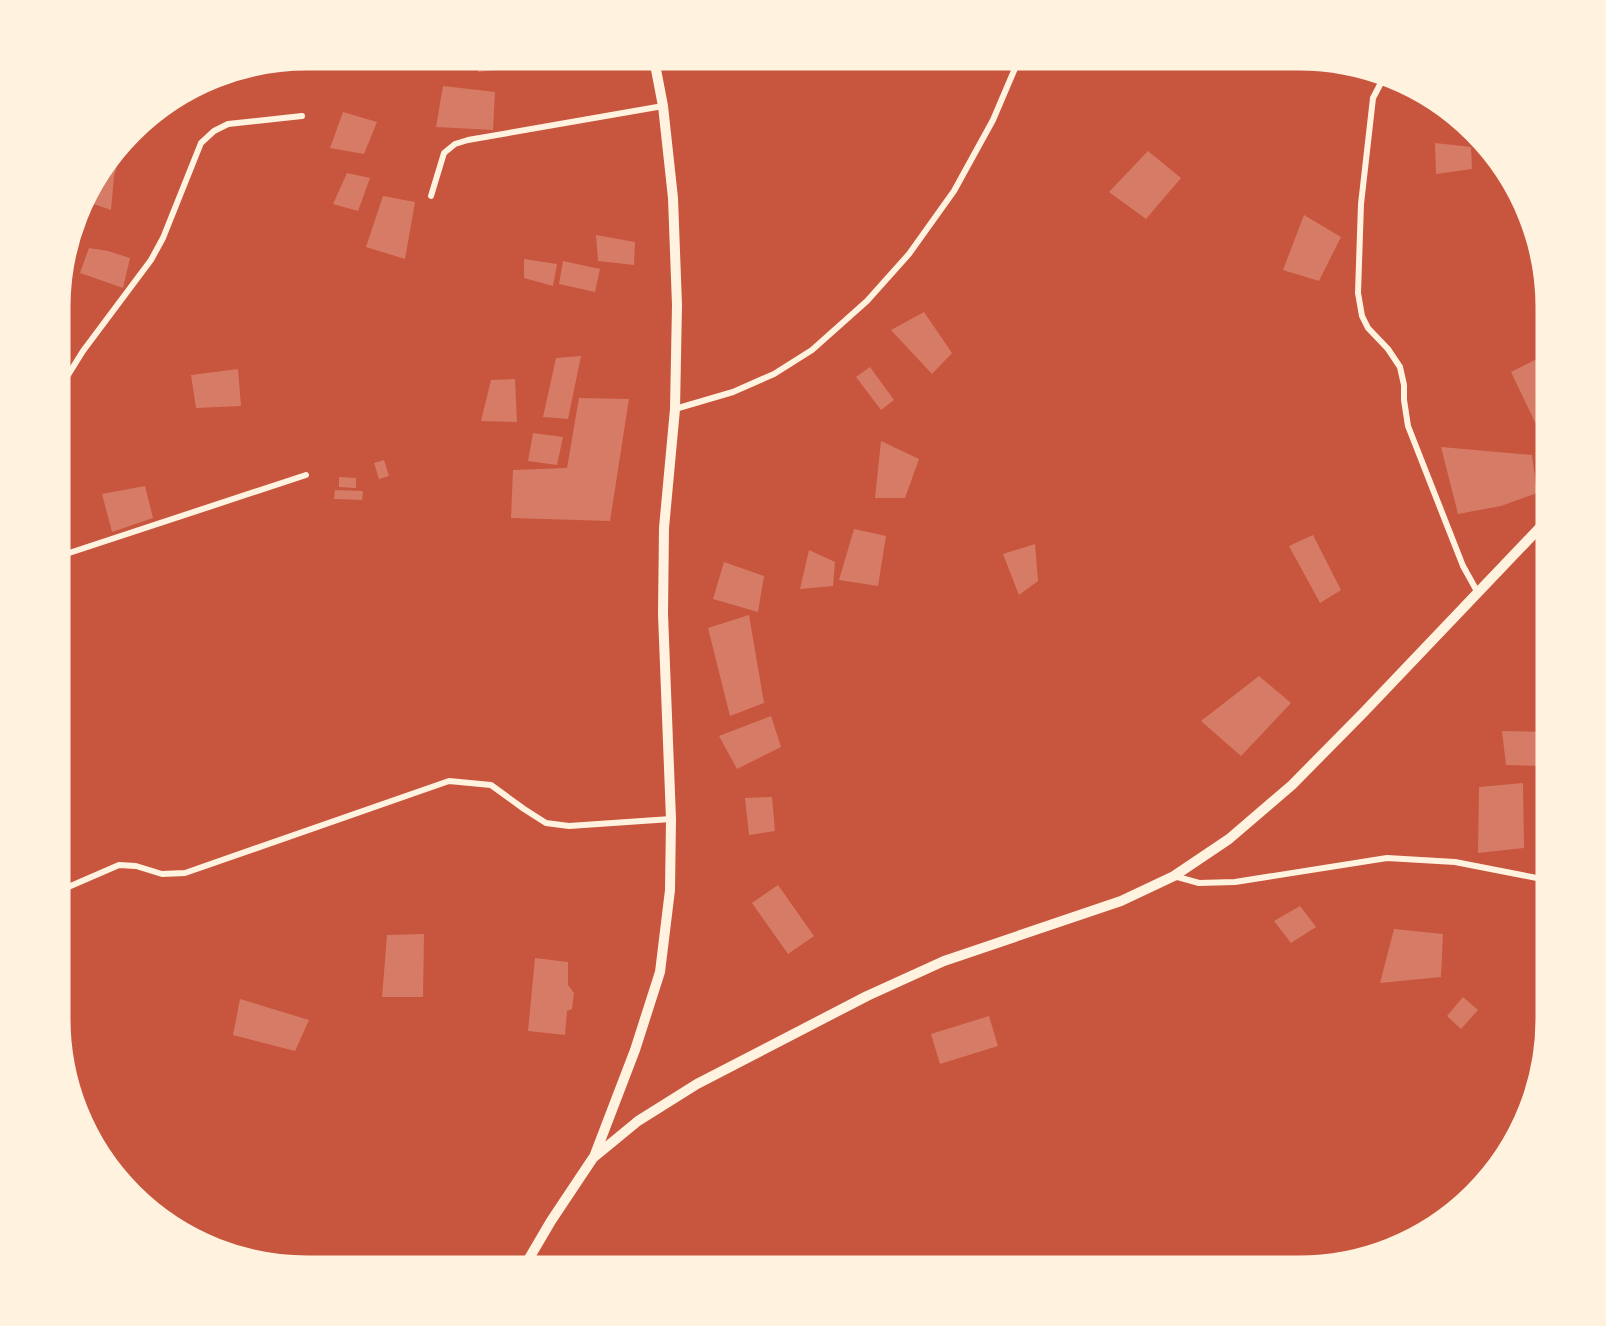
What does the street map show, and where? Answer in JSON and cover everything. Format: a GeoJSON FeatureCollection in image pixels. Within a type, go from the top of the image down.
{"type":"FeatureCollection","features":[{"type":"Feature","properties":{"kind":"street"},"geometry":{"type":"LineString","coordinates":[[530,1257],[551,1221],[594,1158],[635,1050],[660,972],[670,890],[671,819],[663,614],[664,528],[675,409],[677,305],[673,198],[663,106],[656,69]]}},
{"type":"Feature","properties":{"kind":"street"},"geometry":{"type":"LineString","coordinates":[[675,409],[733,392],[774,374],[812,350],[867,301],[909,254],[954,191],[993,120],[1015,69]]}},
{"type":"Feature","properties":{"kind":"street"},"geometry":{"type":"LineString","coordinates":[[1381,84],[1373,98],[1361,204],[1358,293],[1362,316],[1368,328],[1388,349],[1400,368],[1408,426],[1463,566],[1478,593]]}},
{"type":"Feature","properties":{"kind":"street"},"geometry":{"type":"LineString","coordinates":[[431,196],[444,153],[455,144],[663,106]]}},
{"type":"Feature","properties":{"kind":"street"},"geometry":{"type":"LineString","coordinates":[[69,374],[83,351],[151,260],[163,238],[201,143],[214,131],[228,124],[302,116]]}},
{"type":"Feature","properties":{"kind":"street"},"geometry":{"type":"LineString","coordinates":[[69,553],[306,475]]}},
{"type":"Feature","properties":{"kind":"street"},"geometry":{"type":"LineString","coordinates":[[594,1158],[638,1121],[697,1084],[867,996],[944,961],[1121,901],[1174,876],[1229,839],[1292,785],[1537,531]]}},
{"type":"Feature","properties":{"kind":"street"},"geometry":{"type":"LineString","coordinates":[[69,887],[120,865],[136,866],[162,874],[185,873],[449,781],[491,785],[546,823],[568,826],[671,819]]}},
{"type":"Feature","properties":{"kind":"street"},"geometry":{"type":"LineString","coordinates":[[1174,876],[1199,883],[1235,882],[1387,858],[1455,862],[1537,878]]}},
{"type":"Feature","properties":{"kind":"building"},"geometry":{"type":"Polygon","coordinates":[[[478,69],[505,69],[478,72],[478,69]]]}},
{"type":"Feature","properties":{"kind":"building"},"geometry":{"type":"Polygon","coordinates":[[[443,86],[495,92],[493,130],[436,127],[443,86]]]}},
{"type":"Feature","properties":{"kind":"building"},"geometry":{"type":"Polygon","coordinates":[[[343,112],[377,122],[364,154],[330,148],[343,112]]]}},
{"type":"Feature","properties":{"kind":"building"},"geometry":{"type":"Polygon","coordinates":[[[1435,143],[1471,147],[1472,169],[1436,174],[1435,143]]]}},
{"type":"Feature","properties":{"kind":"building"},"geometry":{"type":"Polygon","coordinates":[[[1148,151],[1181,178],[1146,219],[1109,192],[1148,151]]]}},
{"type":"Feature","properties":{"kind":"building"},"geometry":{"type":"Polygon","coordinates":[[[119,161],[114,176],[111,210],[93,204],[119,161]]]}},
{"type":"Feature","properties":{"kind":"building"},"geometry":{"type":"Polygon","coordinates":[[[347,173],[370,178],[358,211],[333,204],[347,173]]]}},
{"type":"Feature","properties":{"kind":"building"},"geometry":{"type":"Polygon","coordinates":[[[383,196],[415,202],[405,259],[366,247],[383,196]]]}},
{"type":"Feature","properties":{"kind":"building"},"geometry":{"type":"Polygon","coordinates":[[[1304,215],[1341,237],[1319,281],[1283,270],[1304,215]]]}},
{"type":"Feature","properties":{"kind":"building"},"geometry":{"type":"Polygon","coordinates":[[[596,235],[635,242],[634,265],[598,261],[596,235]]]}},
{"type":"Feature","properties":{"kind":"building"},"geometry":{"type":"Polygon","coordinates":[[[89,248],[130,258],[123,288],[80,273],[89,248]]]}},
{"type":"Feature","properties":{"kind":"building"},"geometry":{"type":"Polygon","coordinates":[[[524,259],[557,264],[553,286],[524,278],[524,259]]]}},
{"type":"Feature","properties":{"kind":"building"},"geometry":{"type":"Polygon","coordinates":[[[563,261],[600,269],[595,292],[559,284],[563,261]]]}},
{"type":"Feature","properties":{"kind":"building"},"geometry":{"type":"Polygon","coordinates":[[[924,312],[952,353],[932,374],[891,330],[924,312]]]}},
{"type":"Feature","properties":{"kind":"building"},"geometry":{"type":"Polygon","coordinates":[[[581,356],[568,419],[543,417],[556,358],[581,356]]]}},
{"type":"Feature","properties":{"kind":"building"},"geometry":{"type":"Polygon","coordinates":[[[1537,359],[1537,426],[1511,372],[1537,359]]]}},
{"type":"Feature","properties":{"kind":"building"},"geometry":{"type":"Polygon","coordinates":[[[870,367],[894,400],[881,410],[856,377],[870,367]]]}},
{"type":"Feature","properties":{"kind":"building"},"geometry":{"type":"Polygon","coordinates":[[[238,369],[241,406],[196,408],[191,375],[238,369]]]}},
{"type":"Feature","properties":{"kind":"building"},"geometry":{"type":"Polygon","coordinates":[[[515,379],[517,422],[481,421],[491,380],[515,379]]]}},
{"type":"Feature","properties":{"kind":"building"},"geometry":{"type":"Polygon","coordinates":[[[579,398],[629,399],[610,521],[511,518],[513,470],[567,468],[579,398]]]}},
{"type":"Feature","properties":{"kind":"building"},"geometry":{"type":"Polygon","coordinates":[[[533,433],[563,437],[557,465],[528,461],[533,433]]]}},
{"type":"Feature","properties":{"kind":"building"},"geometry":{"type":"Polygon","coordinates":[[[881,441],[919,459],[905,498],[875,498],[881,441]]]}},
{"type":"Feature","properties":{"kind":"building"},"geometry":{"type":"Polygon","coordinates":[[[1441,447],[1532,455],[1537,493],[1501,506],[1458,514],[1441,447]]]}},
{"type":"Feature","properties":{"kind":"building"},"geometry":{"type":"Polygon","coordinates":[[[384,460],[389,476],[379,479],[374,463],[384,460]]]}},
{"type":"Feature","properties":{"kind":"building"},"geometry":{"type":"Polygon","coordinates":[[[339,477],[356,478],[356,488],[339,487],[339,477]]]}},
{"type":"Feature","properties":{"kind":"building"},"geometry":{"type":"Polygon","coordinates":[[[145,486],[153,518],[112,532],[102,494],[145,486]]]}},
{"type":"Feature","properties":{"kind":"building"},"geometry":{"type":"Polygon","coordinates":[[[335,490],[363,491],[362,500],[334,499],[335,490]]]}},
{"type":"Feature","properties":{"kind":"building"},"geometry":{"type":"Polygon","coordinates":[[[854,529],[886,536],[878,586],[839,580],[854,529]]]}},
{"type":"Feature","properties":{"kind":"building"},"geometry":{"type":"Polygon","coordinates":[[[1313,535],[1341,590],[1320,603],[1289,546],[1313,535]]]}},
{"type":"Feature","properties":{"kind":"building"},"geometry":{"type":"Polygon","coordinates":[[[1035,544],[1038,581],[1019,595],[1003,554],[1035,544]]]}},
{"type":"Feature","properties":{"kind":"building"},"geometry":{"type":"Polygon","coordinates":[[[809,550],[835,562],[833,586],[800,589],[809,550]]]}},
{"type":"Feature","properties":{"kind":"building"},"geometry":{"type":"Polygon","coordinates":[[[724,562],[764,576],[758,612],[713,599],[724,562]]]}},
{"type":"Feature","properties":{"kind":"building"},"geometry":{"type":"Polygon","coordinates":[[[749,615],[764,703],[730,716],[708,628],[749,615]]]}},
{"type":"Feature","properties":{"kind":"building"},"geometry":{"type":"Polygon","coordinates":[[[1259,676],[1291,703],[1241,756],[1201,721],[1259,676]]]}},
{"type":"Feature","properties":{"kind":"building"},"geometry":{"type":"Polygon","coordinates":[[[771,716],[781,747],[737,769],[719,736],[771,716]]]}},
{"type":"Feature","properties":{"kind":"building"},"geometry":{"type":"Polygon","coordinates":[[[1502,731],[1537,732],[1537,766],[1506,765],[1502,731]]]}},
{"type":"Feature","properties":{"kind":"building"},"geometry":{"type":"Polygon","coordinates":[[[1523,783],[1524,848],[1478,853],[1479,787],[1523,783]]]}},
{"type":"Feature","properties":{"kind":"building"},"geometry":{"type":"Polygon","coordinates":[[[772,797],[775,831],[749,835],[745,798],[772,797]]]}},
{"type":"Feature","properties":{"kind":"building"},"geometry":{"type":"Polygon","coordinates":[[[778,885],[814,936],[788,954],[752,903],[778,885]]]}},
{"type":"Feature","properties":{"kind":"building"},"geometry":{"type":"Polygon","coordinates":[[[1300,906],[1316,927],[1291,943],[1274,921],[1300,906]]]}},
{"type":"Feature","properties":{"kind":"building"},"geometry":{"type":"Polygon","coordinates":[[[1394,929],[1443,934],[1441,977],[1380,983],[1394,929]]]}},
{"type":"Feature","properties":{"kind":"building"},"geometry":{"type":"Polygon","coordinates":[[[424,934],[423,997],[382,997],[387,935],[424,934]]]}},
{"type":"Feature","properties":{"kind":"building"},"geometry":{"type":"Polygon","coordinates":[[[535,958],[568,962],[568,985],[574,993],[572,1009],[567,1011],[565,1035],[528,1031],[535,958]]]}},
{"type":"Feature","properties":{"kind":"building"},"geometry":{"type":"Polygon","coordinates":[[[1463,997],[1478,1010],[1461,1029],[1447,1016],[1463,997]]]}},
{"type":"Feature","properties":{"kind":"building"},"geometry":{"type":"Polygon","coordinates":[[[240,999],[309,1020],[295,1051],[233,1035],[240,999]]]}},
{"type":"Feature","properties":{"kind":"building"},"geometry":{"type":"Polygon","coordinates":[[[989,1016],[998,1046],[940,1064],[931,1034],[989,1016]]]}}]}
